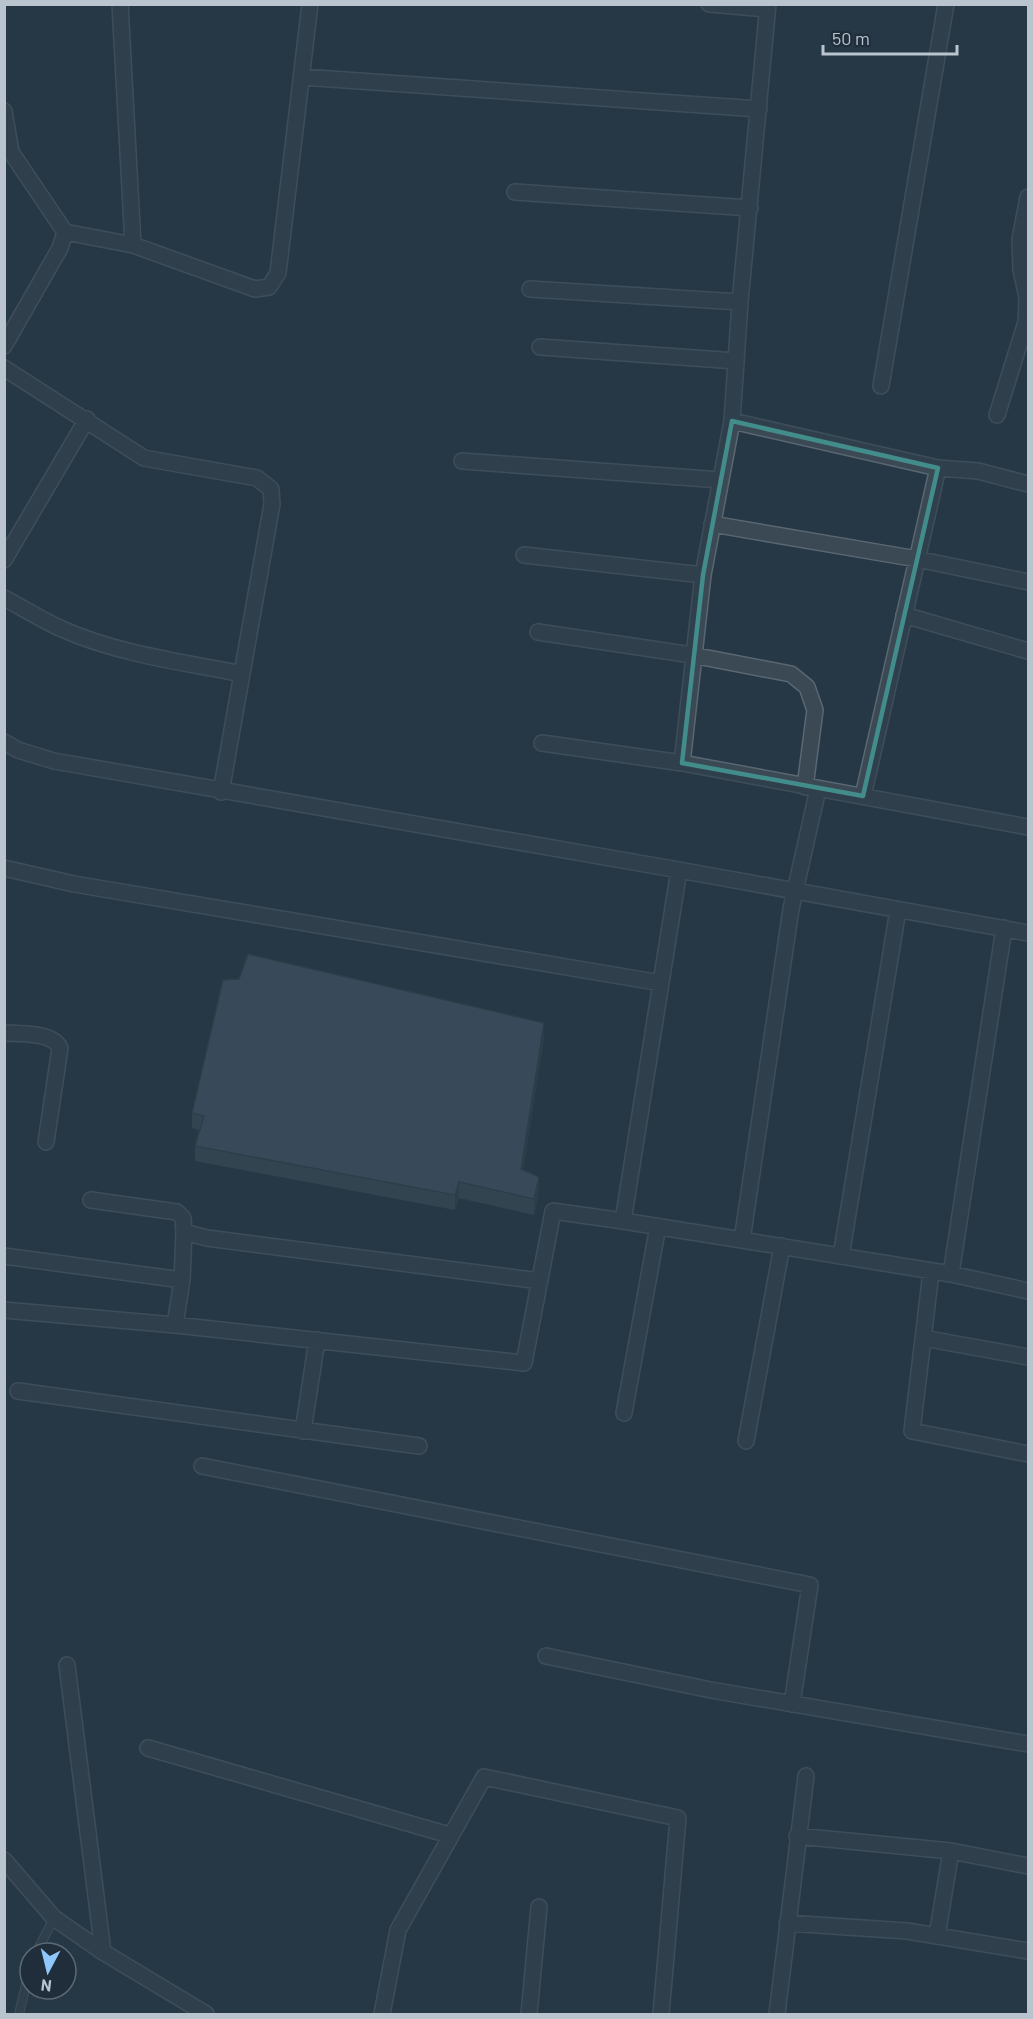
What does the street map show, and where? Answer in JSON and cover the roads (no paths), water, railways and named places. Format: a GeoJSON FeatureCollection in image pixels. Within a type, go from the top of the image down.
{"type":"FeatureCollection","features":[{"type":"Feature","properties":{"kind":"street"},"geometry":{"type":"LineString","coordinates":[[120,4],[133,245]]}},
{"type":"Feature","properties":{"kind":"street"},"geometry":{"type":"LineString","coordinates":[[4,111],[11,152],[65,232],[133,245],[255,289],[269,287],[278,273],[310,4]]}},
{"type":"Feature","properties":{"kind":"street"},"geometry":{"type":"LineString","coordinates":[[682,763],[692,655],[703,575],[732,421],[740,302],[768,7],[709,4]]}},
{"type":"Feature","properties":{"kind":"street"},"geometry":{"type":"LineString","coordinates":[[881,386],[946,4]]}},
{"type":"Feature","properties":{"kind":"street"},"geometry":{"type":"LineString","coordinates":[[302,77],[759,110]]}},
{"type":"Feature","properties":{"kind":"street"},"geometry":{"type":"LineString","coordinates":[[515,192],[750,208]]}},
{"type":"Feature","properties":{"kind":"street"},"geometry":{"type":"LineString","coordinates":[[997,415],[1026,322],[1027,297],[1021,270],[1020,239],[1029,197]]}},
{"type":"Feature","properties":{"kind":"street"},"geometry":{"type":"LineString","coordinates":[[4,346],[60,248],[65,232]]}},
{"type":"Feature","properties":{"kind":"street"},"geometry":{"type":"LineString","coordinates":[[530,289],[740,302]]}},
{"type":"Feature","properties":{"kind":"street"},"geometry":{"type":"LineString","coordinates":[[540,347],[736,361]]}},
{"type":"Feature","properties":{"kind":"street"},"geometry":{"type":"LineString","coordinates":[[4,368],[87,419],[144,458],[258,478],[271,489],[273,504],[221,792]]}},
{"type":"Feature","properties":{"kind":"street"},"geometry":{"type":"LineString","coordinates":[[4,560],[87,419]]}},
{"type":"Feature","properties":{"kind":"street"},"geometry":{"type":"LineString","coordinates":[[732,421],[938,468],[978,471],[1029,484]]}},
{"type":"Feature","properties":{"kind":"street"},"geometry":{"type":"LineString","coordinates":[[462,461],[721,480]]}},
{"type":"Feature","properties":{"kind":"street"},"geometry":{"type":"LineString","coordinates":[[863,796],[938,468]]}},
{"type":"Feature","properties":{"kind":"street"},"geometry":{"type":"LineString","coordinates":[[712,524],[917,559],[1029,582]]}},
{"type":"Feature","properties":{"kind":"street"},"geometry":{"type":"LineString","coordinates":[[524,555],[703,575]]}},
{"type":"Feature","properties":{"kind":"street"},"geometry":{"type":"LineString","coordinates":[[4,598],[61,629],[106,645],[242,674]]}},
{"type":"Feature","properties":{"kind":"street"},"geometry":{"type":"LineString","coordinates":[[904,615],[1029,651]]}},
{"type":"Feature","properties":{"kind":"street"},"geometry":{"type":"LineString","coordinates":[[538,632],[780,670],[791,674],[807,687],[815,710],[812,788],[742,1240]]}},
{"type":"Feature","properties":{"kind":"street"},"geometry":{"type":"LineString","coordinates":[[4,742],[18,750],[54,761],[1029,933]]}},
{"type":"Feature","properties":{"kind":"street"},"geometry":{"type":"LineString","coordinates":[[542,743],[682,763],[1029,826]]}},
{"type":"Feature","properties":{"kind":"street"},"geometry":{"type":"LineString","coordinates":[[4,868],[74,884],[661,983]]}},
{"type":"Feature","properties":{"kind":"street"},"geometry":{"type":"LineString","coordinates":[[623,1221],[679,870]]}},
{"type":"Feature","properties":{"kind":"street"},"geometry":{"type":"LineString","coordinates":[[841,1256],[898,910]]}},
{"type":"Feature","properties":{"kind":"street"},"geometry":{"type":"LineString","coordinates":[[951,1274],[1004,928]]}},
{"type":"Feature","properties":{"kind":"street"},"geometry":{"type":"LineString","coordinates":[[4,1033],[49,1038],[57,1042],[60,1048],[46,1142]]}},
{"type":"Feature","properties":{"kind":"street"},"geometry":{"type":"LineString","coordinates":[[91,1200],[177,1212],[183,1218],[182,1280],[175,1325]]}},
{"type":"Feature","properties":{"kind":"street"},"geometry":{"type":"LineString","coordinates":[[4,1310],[175,1325],[524,1363],[553,1211],[951,1274],[1029,1291]]}},
{"type":"Feature","properties":{"kind":"street"},"geometry":{"type":"LineString","coordinates":[[624,1413],[658,1226]]}},
{"type":"Feature","properties":{"kind":"street"},"geometry":{"type":"LineString","coordinates":[[184,1232],[207,1238],[540,1281]]}},
{"type":"Feature","properties":{"kind":"street"},"geometry":{"type":"LineString","coordinates":[[746,1442],[782,1246]]}},
{"type":"Feature","properties":{"kind":"street"},"geometry":{"type":"LineString","coordinates":[[4,1256],[182,1280]]}},
{"type":"Feature","properties":{"kind":"street"},"geometry":{"type":"LineString","coordinates":[[931,1272],[912,1431],[1029,1454]]}},
{"type":"Feature","properties":{"kind":"street"},"geometry":{"type":"LineString","coordinates":[[923,1338],[1029,1357]]}},
{"type":"Feature","properties":{"kind":"street"},"geometry":{"type":"LineString","coordinates":[[303,1431],[317,1340]]}},
{"type":"Feature","properties":{"kind":"street"},"geometry":{"type":"LineString","coordinates":[[18,1391],[418,1446]]}},
{"type":"Feature","properties":{"kind":"street"},"geometry":{"type":"LineString","coordinates":[[202,1466],[810,1584],[792,1704]]}},
{"type":"Feature","properties":{"kind":"street"},"geometry":{"type":"LineString","coordinates":[[546,1656],[792,1704],[1029,1744]]}},
{"type":"Feature","properties":{"kind":"street"},"geometry":{"type":"LineString","coordinates":[[67,1665],[103,1953]]}},
{"type":"Feature","properties":{"kind":"street"},"geometry":{"type":"LineString","coordinates":[[147,1748],[449,1835]]}},
{"type":"Feature","properties":{"kind":"street"},"geometry":{"type":"LineString","coordinates":[[777,2014],[806,1776]]}},
{"type":"Feature","properties":{"kind":"street"},"geometry":{"type":"LineString","coordinates":[[382,2014],[398,1930],[449,1835],[484,1777],[678,1818],[661,2014]]}},
{"type":"Feature","properties":{"kind":"street"},"geometry":{"type":"LineString","coordinates":[[797,1836],[951,1851],[1029,1866]]}},
{"type":"Feature","properties":{"kind":"street"},"geometry":{"type":"LineString","coordinates":[[937,1936],[951,1851]]}},
{"type":"Feature","properties":{"kind":"street"},"geometry":{"type":"LineString","coordinates":[[4,1860],[54,1918],[103,1953],[206,2014]]}},
{"type":"Feature","properties":{"kind":"street"},"geometry":{"type":"LineString","coordinates":[[529,2014],[539,1907]]}},
{"type":"Feature","properties":{"kind":"street"},"geometry":{"type":"LineString","coordinates":[[787,1923],[937,1936],[1029,1951]]}},
{"type":"Feature","properties":{"kind":"lane"},"geometry":{"type":"LineString","coordinates":[[42,1941],[54,1918]]}}]}
